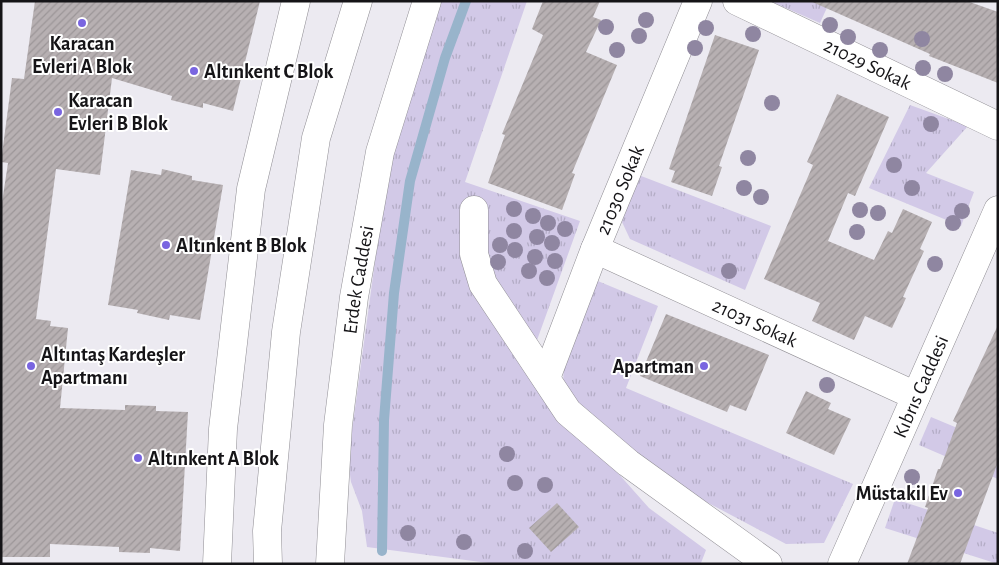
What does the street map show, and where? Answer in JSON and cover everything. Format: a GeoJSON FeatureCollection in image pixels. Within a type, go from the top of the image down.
{"type":"FeatureCollection","features":[{"type":"Feature","properties":{"kind":"main road"},"geometry":{"type":"LineString","coordinates":[[217,564],[223,429],[251,190],[296,1]]}},
{"type":"Feature","properties":{"kind":"main road"},"geometry":{"type":"LineString","coordinates":[[268,564],[267,532],[286,332],[316,138],[358,1]]}},
{"type":"Feature","properties":{"kind":"main road","name":"Erdek Caddesi"},"geometry":{"type":"LineString","coordinates":[[330,564],[338,425],[354,296],[380,152],[427,1]]}},
{"type":"Feature","properties":{"kind":"main road","name":"21030 Sokak"},"geometry":{"type":"LineString","coordinates":[[546,378],[594,249],[698,1]]}},
{"type":"Feature","properties":{"kind":"main road","name":"21029 Sokak"},"geometry":{"type":"LineString","coordinates":[[737,1],[998,126]]}},
{"type":"Feature","properties":{"kind":"main road"},"geometry":{"type":"LineString","coordinates":[[474,210],[474,254],[483,284],[514,334],[568,412],[628,463],[768,564]]}},
{"type":"Feature","properties":{"kind":"main road","name":"Kıbrıs Caddesi"},"geometry":{"type":"LineString","coordinates":[[842,564],[998,210]]}},
{"type":"Feature","properties":{"kind":"main road","name":"21031 Sokak"},"geometry":{"type":"LineString","coordinates":[[594,249],[916,396]]}},
{"type":"Feature","properties":{"kind":"green space"},"geometry":{"type":"Polygon","coordinates":[[[440,1],[527,1],[465,182],[580,221],[536,343],[557,411],[617,472],[649,508],[706,550],[701,563],[496,564],[367,547],[362,511],[351,482],[348,460],[379,232],[396,143],[440,1]]]}},
{"type":"Feature","properties":{"kind":"green space"},"geometry":{"type":"Polygon","coordinates":[[[770,1],[830,1],[820,23],[770,1]]]}},
{"type":"Feature","properties":{"kind":"green space"},"geometry":{"type":"Polygon","coordinates":[[[910,105],[968,126],[926,173],[974,192],[961,226],[869,188],[910,105]]]}},
{"type":"Feature","properties":{"kind":"green space"},"geometry":{"type":"Polygon","coordinates":[[[636,174],[771,226],[745,290],[630,239],[622,222],[629,190],[636,174]]]}},
{"type":"Feature","properties":{"kind":"green space"},"geometry":{"type":"Polygon","coordinates":[[[593,279],[658,306],[626,388],[853,484],[824,543],[786,544],[678,487],[585,417],[563,386],[564,360],[593,279]]]}},
{"type":"Feature","properties":{"kind":"green space"},"geometry":{"type":"Polygon","coordinates":[[[931,417],[998,445],[998,479],[919,445],[931,417]]]}},
{"type":"Feature","properties":{"kind":"green space"},"geometry":{"type":"Polygon","coordinates":[[[895,499],[998,533],[998,564],[885,528],[895,499]]]}},
{"type":"Feature","properties":{"kind":"building"},"geometry":{"type":"Polygon","coordinates":[[[35,1],[260,1],[233,111],[203,103],[203,108],[171,100],[172,96],[112,78],[100,175],[56,169],[36,319],[51,321],[50,326],[68,328],[60,408],[125,410],[125,405],[156,406],[156,411],[188,412],[180,551],[150,548],[150,553],[119,552],[119,547],[50,544],[50,557],[1,557],[1,209],[8,163],[1,162],[12,78],[24,79],[35,1]]]}},
{"type":"Feature","properties":{"kind":"building"},"geometry":{"type":"Polygon","coordinates":[[[543,1],[600,1],[593,17],[601,20],[586,52],[617,65],[572,173],[575,174],[562,210],[488,183],[505,135],[502,134],[543,35],[532,29],[543,1]]]}},
{"type":"Feature","properties":{"kind":"building"},"geometry":{"type":"Polygon","coordinates":[[[810,1],[967,1],[998,12],[998,83],[929,56],[930,54],[810,1]]]}},
{"type":"Feature","properties":{"kind":"building"},"geometry":{"type":"Polygon","coordinates":[[[715,35],[759,50],[719,166],[722,167],[712,196],[671,182],[675,171],[669,169],[715,35]]]}},
{"type":"Feature","properties":{"kind":"building"},"geometry":{"type":"Polygon","coordinates":[[[837,94],[889,117],[855,196],[848,193],[828,241],[874,260],[888,231],[892,233],[903,209],[932,222],[920,249],[924,251],[903,297],[906,298],[892,328],[865,316],[854,340],[812,321],[820,303],[764,279],[813,165],[807,162],[837,94]]]}},
{"type":"Feature","properties":{"kind":"building","name":"Altınkent B Blok"},"geometry":{"type":"Polygon","coordinates":[[[162,169],[192,176],[192,180],[223,185],[200,320],[170,315],[169,320],[137,313],[138,310],[108,305],[131,170],[161,175],[162,169]]]}},
{"type":"Feature","properties":{"kind":"building","name":"Apartman"},"geometry":{"type":"Polygon","coordinates":[[[666,314],[769,355],[746,411],[730,405],[727,412],[640,376],[666,314]]]}},
{"type":"Feature","properties":{"kind":"building"},"geometry":{"type":"Polygon","coordinates":[[[998,325],[998,462],[960,564],[907,564],[928,508],[925,507],[938,469],[940,469],[957,423],[953,421],[998,325]]]}},
{"type":"Feature","properties":{"kind":"building"},"geometry":{"type":"Polygon","coordinates":[[[806,391],[831,403],[828,409],[851,419],[834,455],[786,433],[806,391]]]}},
{"type":"Feature","properties":{"kind":"building"},"geometry":{"type":"Polygon","coordinates":[[[557,503],[579,527],[551,552],[529,528],[557,503]]]}},
{"type":"Feature","properties":{"kind":"waterway"},"geometry":{"type":"LineString","coordinates":[[382,551],[384,420],[394,293],[410,181],[445,58],[466,1]]}},
{"type":"Feature","properties":{"kind":"place","name":"Karacan Evleri A Blok"},"geometry":{"type":"Point","coordinates":[82,23]}},
{"type":"Feature","properties":{"kind":"place","name":"Altınkent C Blok"},"geometry":{"type":"Point","coordinates":[194,71]}},
{"type":"Feature","properties":{"kind":"place","name":"Karacan Evleri B Blok"},"geometry":{"type":"Point","coordinates":[58,112]}},
{"type":"Feature","properties":{"kind":"place","name":"Altınkent B Blok"},"geometry":{"type":"Point","coordinates":[166,245]}},
{"type":"Feature","properties":{"kind":"place","name":"Altıntaş Kardeşler Apartmanı"},"geometry":{"type":"Point","coordinates":[31,366]}},
{"type":"Feature","properties":{"kind":"place","name":"Apartman"},"geometry":{"type":"Point","coordinates":[704,366]}},
{"type":"Feature","properties":{"kind":"place","name":"Altınkent A Blok"},"geometry":{"type":"Point","coordinates":[138,458]}},
{"type":"Feature","properties":{"kind":"place","name":"Müstakil Ev"},"geometry":{"type":"Point","coordinates":[958,493]}}]}
